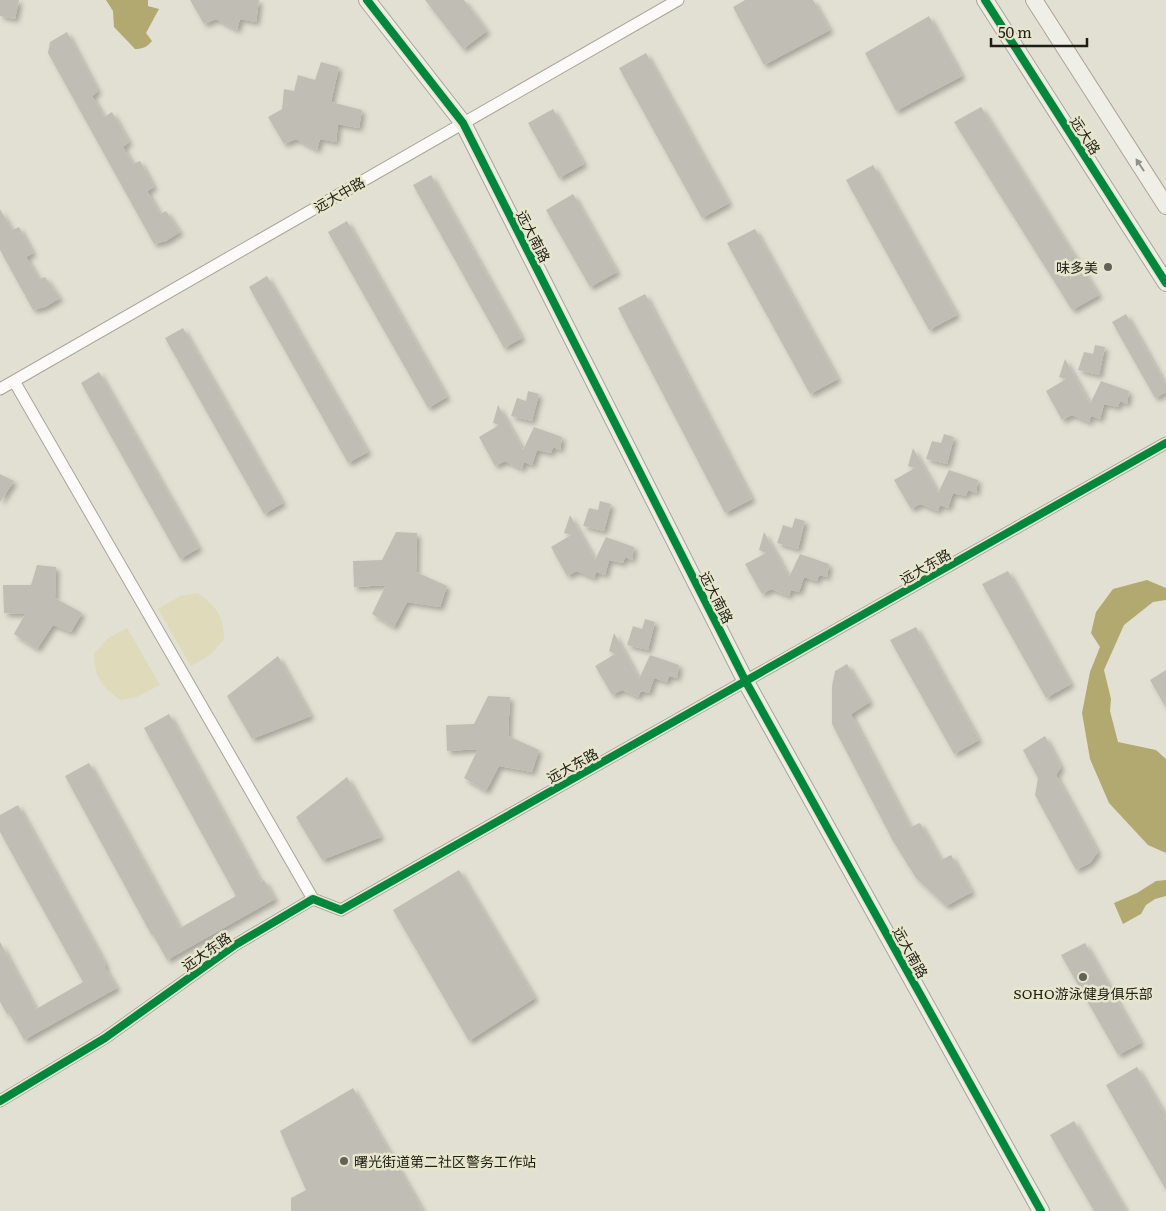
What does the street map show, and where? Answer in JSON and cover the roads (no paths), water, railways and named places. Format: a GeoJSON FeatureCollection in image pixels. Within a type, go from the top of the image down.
{"type":"FeatureCollection","features":[{"type":"Feature","properties":{"kind":"street","name":"远大南路"},"geometry":{"type":"LineString","coordinates":[[367,0],[463,123],[746,682],[1041,1211]]}},
{"type":"Feature","properties":{"kind":"street","name":"远大中路"},"geometry":{"type":"LineString","coordinates":[[0,389],[678,0]]}},
{"type":"Feature","properties":{"kind":"street","name":"远大路"},"geometry":{"type":"LineString","coordinates":[[986,0],[1166,283]]}},
{"type":"Feature","properties":{"kind":"street","name":"远大路"},"geometry":{"type":"LineString","coordinates":[[1034,0],[1166,206]]}},
{"type":"Feature","properties":{"kind":"street"},"geometry":{"type":"LineString","coordinates":[[14,381],[313,899]]}},
{"type":"Feature","properties":{"kind":"street","name":"远大东路"},"geometry":{"type":"LineString","coordinates":[[0,1101],[105,1038],[235,945],[313,899],[341,910],[1166,443]]}},
{"type":"Feature","properties":{"kind":"place","name":"味多美"},"geometry":{"type":"Point","coordinates":[1108,267]}},
{"type":"Feature","properties":{"kind":"place","name":"SOHO游泳健身俱乐部"},"geometry":{"type":"Point","coordinates":[1083,977]}},
{"type":"Feature","properties":{"kind":"place","name":"曙光街道第二社区警务工作站"},"geometry":{"type":"Point","coordinates":[344,1161]}}]}
